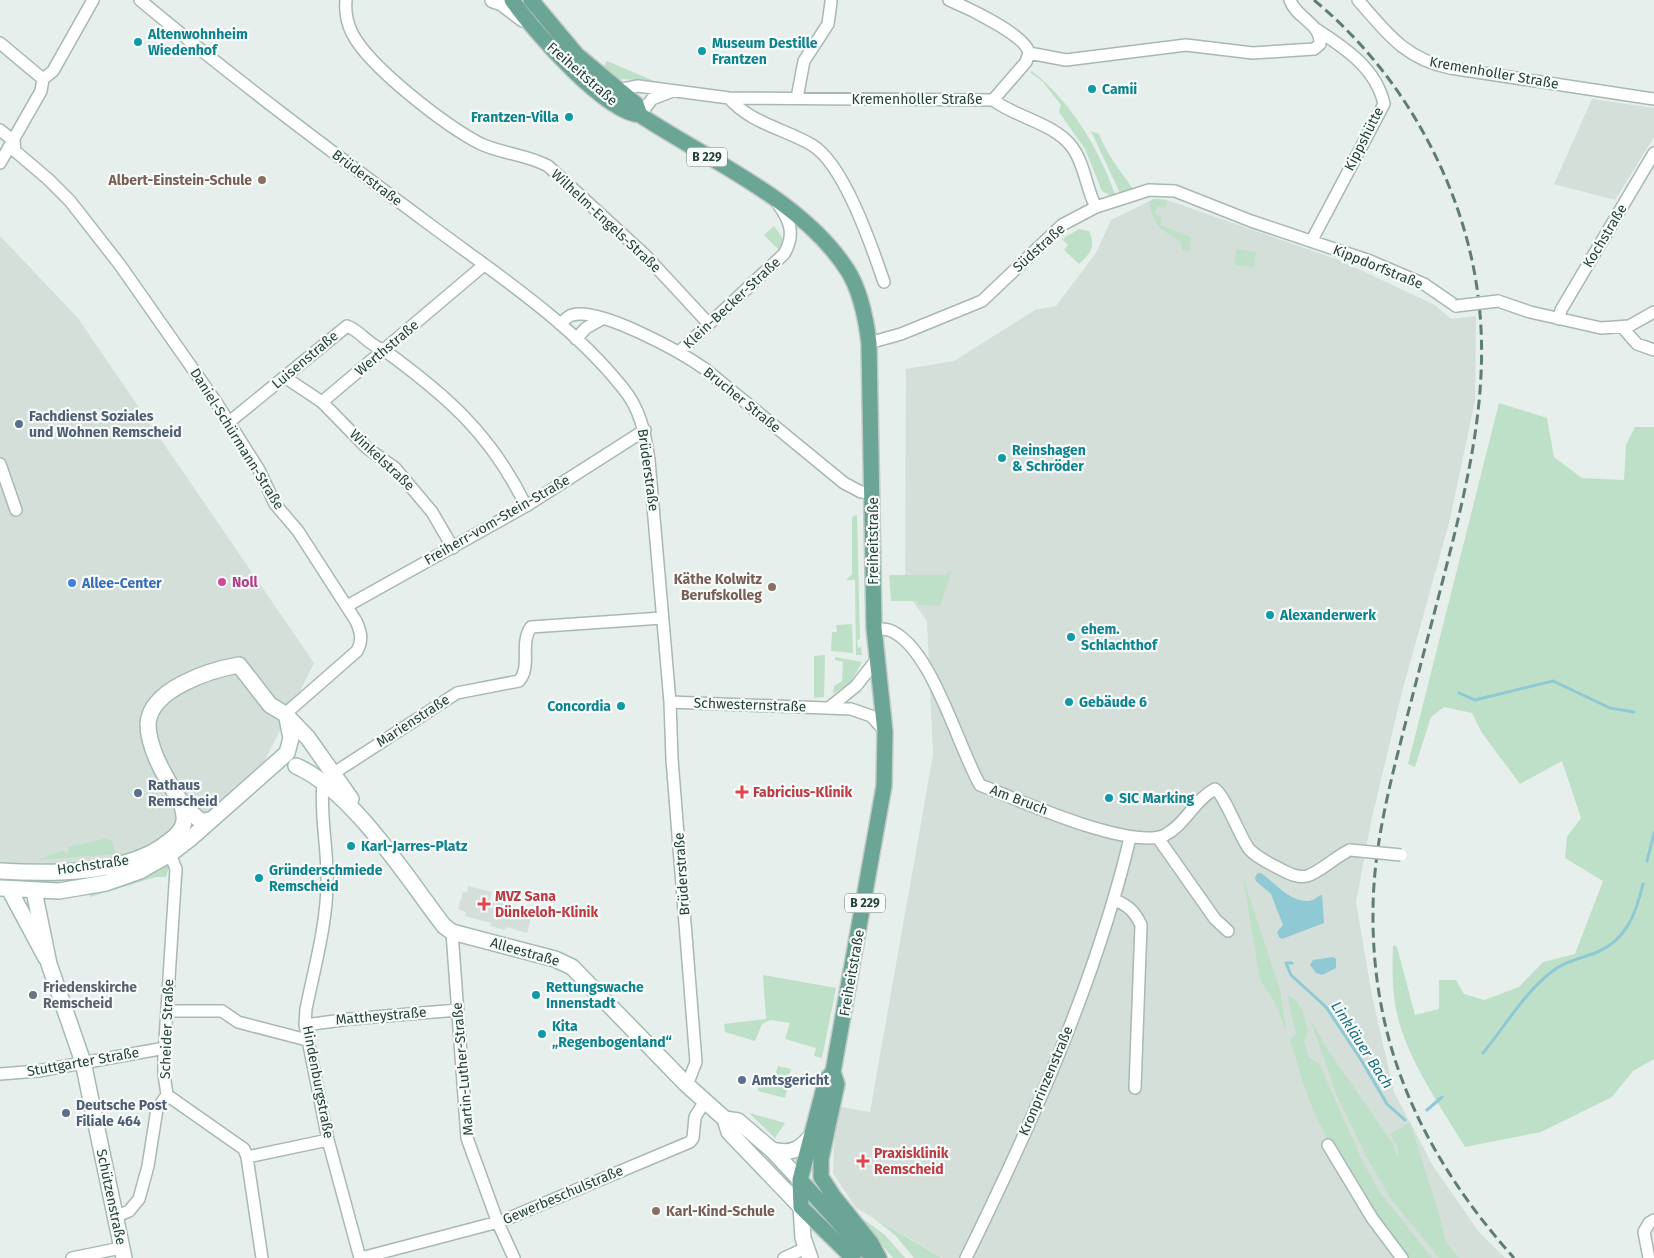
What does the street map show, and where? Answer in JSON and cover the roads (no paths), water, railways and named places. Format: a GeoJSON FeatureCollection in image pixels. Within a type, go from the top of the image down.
{"type":"FeatureCollection","features":[{"type":"Feature","properties":{"kind":"main road","name":"Freiheitstraße"},"geometry":{"type":"LineString","coordinates":[[512,0],[531,26],[569,66],[593,87],[629,114],[640,115],[775,199],[818,234],[849,272],[863,308],[869,343],[874,628],[885,732],[884,786],[880,817],[833,1072],[837,1084],[821,1159],[822,1177],[830,1193],[871,1243],[877,1256]]}},
{"type":"Feature","properties":{"kind":"main road","name":"Freiheitstraße"},"geometry":{"type":"LineString","coordinates":[[531,0],[573,51],[617,90],[636,104],[640,115]]}},
{"type":"Feature","properties":{"kind":"main road","name":"Freiheitstraße"},"geometry":{"type":"LineString","coordinates":[[800,1180],[826,1080],[833,1072]]}},
{"type":"Feature","properties":{"kind":"main road","name":"B 229"},"geometry":{"type":"LineString","coordinates":[[815,1197],[822,1177]]}},
{"type":"Feature","properties":{"kind":"main road","name":"B 229"},"geometry":{"type":"LineString","coordinates":[[800,1180],[801,1207]]}},
{"type":"Feature","properties":{"kind":"main road","name":"B 229"},"geometry":{"type":"LineString","coordinates":[[800,1180],[864,1250],[877,1256]]}},
{"type":"Feature","properties":{"kind":"main road"},"geometry":{"type":"LineString","coordinates":[[815,1197],[801,1207],[851,1258]]}},
{"type":"Feature","properties":{"kind":"main road"},"geometry":{"type":"LineString","coordinates":[[837,1258],[851,1258]]}},
{"type":"Feature","properties":{"kind":"street"},"geometry":{"type":"LineString","coordinates":[[0,163],[41,91],[43,79],[53,71],[93,0]]}},
{"type":"Feature","properties":{"kind":"street","name":"Brüderstraße"},"geometry":{"type":"LineString","coordinates":[[140,0],[302,129],[560,324],[622,387],[637,408],[645,430],[657,536],[670,702],[672,759],[696,1062],[687,1085]]}},
{"type":"Feature","properties":{"kind":"street","name":"Wilhelm-Engels-Straße"},"geometry":{"type":"LineString","coordinates":[[346,0],[345,9],[352,33],[364,49],[399,85],[433,112],[478,142],[493,149],[538,160],[548,166],[645,255],[709,324]]}},
{"type":"Feature","properties":{"kind":"street"},"geometry":{"type":"LineString","coordinates":[[493,0],[518,14],[531,26]]}},
{"type":"Feature","properties":{"kind":"street"},"geometry":{"type":"LineString","coordinates":[[949,0],[994,22],[1022,42],[1029,53],[1066,60],[1186,45],[1253,53],[1314,49],[1320,44],[1321,37],[1316,28],[1299,15],[1290,0]]}},
{"type":"Feature","properties":{"kind":"street","name":"Kremenholler Straße"},"geometry":{"type":"LineString","coordinates":[[1358,0],[1396,42],[1426,62],[1459,70],[1654,99]]}},
{"type":"Feature","properties":{"kind":"street"},"geometry":{"type":"LineString","coordinates":[[798,98],[804,61],[828,24],[831,2]]}},
{"type":"Feature","properties":{"kind":"street","name":"Kippshütte"},"geometry":{"type":"LineString","coordinates":[[1312,240],[1384,104],[1372,78],[1360,60],[1316,28]]}},
{"type":"Feature","properties":{"kind":"street"},"geometry":{"type":"LineString","coordinates":[[0,43],[43,79]]}},
{"type":"Feature","properties":{"kind":"street","name":"Kremenholler Straße"},"geometry":{"type":"LineString","coordinates":[[617,90],[638,86],[672,92],[729,98],[994,100],[1026,62],[1029,53]]}},
{"type":"Feature","properties":{"kind":"street"},"geometry":{"type":"LineString","coordinates":[[640,115],[652,99],[672,92]]}},
{"type":"Feature","properties":{"kind":"street"},"geometry":{"type":"LineString","coordinates":[[729,98],[738,108],[748,114],[810,144],[824,154],[864,224],[884,282]]}},
{"type":"Feature","properties":{"kind":"street"},"geometry":{"type":"LineString","coordinates":[[994,100],[1008,111],[1055,132],[1067,142],[1076,154],[1096,207]]}},
{"type":"Feature","properties":{"kind":"street","name":"Daniel-Schürmann-Straße"},"geometry":{"type":"LineString","coordinates":[[0,130],[14,141],[15,151],[70,201],[120,265],[259,470],[275,504],[298,532],[347,606],[361,634],[361,644],[357,651],[285,714]]}},
{"type":"Feature","properties":{"kind":"street","name":"Kochstraße"},"geometry":{"type":"LineString","coordinates":[[1559,320],[1561,310],[1654,153]]}},
{"type":"Feature","properties":{"kind":"street","name":"Kippdorfstraße"},"geometry":{"type":"LineString","coordinates":[[1096,207],[1149,190],[1175,191],[1251,221],[1312,240],[1411,278],[1456,306],[1498,301],[1518,309],[1559,320],[1601,328],[1622,328]]}},
{"type":"Feature","properties":{"kind":"street","name":"Klein-Becker-Straße"},"geometry":{"type":"LineString","coordinates":[[680,352],[784,254],[791,243],[791,230],[785,214],[775,199]]}},
{"type":"Feature","properties":{"kind":"street","name":"Südstraße"},"geometry":{"type":"LineString","coordinates":[[869,343],[910,331],[982,301],[1057,230],[1096,207]]}},
{"type":"Feature","properties":{"kind":"street","name":"Werthstraße"},"geometry":{"type":"LineString","coordinates":[[322,402],[484,265]]}},
{"type":"Feature","properties":{"kind":"street"},"geometry":{"type":"LineString","coordinates":[[1654,312],[1640,321],[1622,328],[1637,344],[1654,350]]}},
{"type":"Feature","properties":{"kind":"street","name":"Brucher Straße"},"geometry":{"type":"LineString","coordinates":[[560,324],[570,315],[579,314],[602,319],[644,335],[680,352],[704,369],[844,483],[861,492],[873,493]]}},
{"type":"Feature","properties":{"kind":"street"},"geometry":{"type":"LineString","coordinates":[[576,339],[586,328],[602,319]]}},
{"type":"Feature","properties":{"kind":"street","name":"Luisenstraße"},"geometry":{"type":"LineString","coordinates":[[228,423],[286,378],[346,326],[354,328],[375,348],[384,350]]}},
{"type":"Feature","properties":{"kind":"street"},"geometry":{"type":"LineString","coordinates":[[384,350],[429,383],[464,414],[494,453],[526,506]]}},
{"type":"Feature","properties":{"kind":"street"},"geometry":{"type":"LineString","coordinates":[[286,378],[322,402]]}},
{"type":"Feature","properties":{"kind":"street","name":"Winkelstraße"},"geometry":{"type":"LineString","coordinates":[[322,402],[366,448],[384,458],[407,480],[432,512],[453,548]]}},
{"type":"Feature","properties":{"kind":"street","name":"Freiherr-vom-Stein-Straße"},"geometry":{"type":"LineString","coordinates":[[347,606],[526,506],[645,430]]}},
{"type":"Feature","properties":{"kind":"street"},"geometry":{"type":"LineString","coordinates":[[0,464],[16,510]]}},
{"type":"Feature","properties":{"kind":"street","name":"Marienstraße"},"geometry":{"type":"LineString","coordinates":[[334,773],[458,693],[519,682],[524,675],[525,668],[525,635],[531,627],[662,618]]}},
{"type":"Feature","properties":{"kind":"street","name":"Am Bruch"},"geometry":{"type":"LineString","coordinates":[[874,628],[890,630],[905,641],[926,666],[980,785],[1118,836],[1158,838]]}},
{"type":"Feature","properties":{"kind":"street"},"geometry":{"type":"LineString","coordinates":[[830,707],[856,686],[877,659]]}},
{"type":"Feature","properties":{"kind":"street"},"geometry":{"type":"LineString","coordinates":[[208,820],[202,822],[182,806],[155,756],[150,740],[150,716],[156,703],[188,681],[239,665],[270,705],[285,714],[334,773],[352,801],[353,807]]}},
{"type":"Feature","properties":{"kind":"street","name":"Schwesternstraße"},"geometry":{"type":"LineString","coordinates":[[670,702],[830,707],[862,711],[877,720],[885,732]]}},
{"type":"Feature","properties":{"kind":"street","name":"Hochstraße"},"geometry":{"type":"LineString","coordinates":[[4,888],[59,891],[106,883],[140,871],[170,854],[287,753],[291,738],[285,714]]}},
{"type":"Feature","properties":{"kind":"street"},"geometry":{"type":"LineString","coordinates":[[296,766],[303,764],[309,766],[324,776],[334,773]]}},
{"type":"Feature","properties":{"kind":"street"},"geometry":{"type":"LineString","coordinates":[[296,766],[323,783],[353,807],[444,926],[452,932]]}},
{"type":"Feature","properties":{"kind":"street","name":"Hochstraße"},"geometry":{"type":"LineString","coordinates":[[251,786],[275,773],[296,766]]}},
{"type":"Feature","properties":{"kind":"street","name":"Hindenburgstraße"},"geometry":{"type":"LineString","coordinates":[[323,783],[321,806],[328,874],[326,906],[306,1009],[305,1025],[328,1140],[360,1258]]}},
{"type":"Feature","properties":{"kind":"street"},"geometry":{"type":"LineString","coordinates":[[1228,931],[1215,919],[1158,838],[1172,830],[1215,789],[1218,790],[1250,849],[1272,865],[1299,877],[1310,876],[1336,856],[1350,850],[1400,855]]}},
{"type":"Feature","properties":{"kind":"street","name":"Hochstraße"},"geometry":{"type":"LineString","coordinates":[[0,871],[60,872],[124,863],[144,856],[162,847],[176,836],[184,822],[182,806]]}},
{"type":"Feature","properties":{"kind":"street","name":"Kronprinzenstraße"},"geometry":{"type":"LineString","coordinates":[[966,1258],[1052,1072],[1116,900],[1130,838]]}},
{"type":"Feature","properties":{"kind":"street","name":"Scheider Straße"},"geometry":{"type":"LineString","coordinates":[[115,1217],[128,1211],[139,1199],[148,1166],[157,1109],[167,1095],[164,1074],[165,1048],[176,869],[170,854]]}},
{"type":"Feature","properties":{"kind":"street"},"geometry":{"type":"LineString","coordinates":[[4,888],[18,872],[34,891]]}},
{"type":"Feature","properties":{"kind":"street","name":"Schützenstraße"},"geometry":{"type":"LineString","coordinates":[[4,888],[49,964]]}},
{"type":"Feature","properties":{"kind":"street","name":"Schützenstraße"},"geometry":{"type":"LineString","coordinates":[[34,891],[49,964],[83,1062],[122,1253]]}},
{"type":"Feature","properties":{"kind":"street"},"geometry":{"type":"LineString","coordinates":[[1116,900],[1127,905],[1141,925],[1135,1088]]}},
{"type":"Feature","properties":{"kind":"street","name":"Alleestraße"},"geometry":{"type":"LineString","coordinates":[[452,932],[556,959],[572,967],[704,1101],[725,1119],[738,1121],[772,1150],[800,1180]]}},
{"type":"Feature","properties":{"kind":"street","name":"Martin-Luther-Straße"},"geometry":{"type":"LineString","coordinates":[[452,932],[467,1138],[498,1222],[514,1258]]}},
{"type":"Feature","properties":{"kind":"street","name":"Mattheystraße"},"geometry":{"type":"LineString","coordinates":[[305,1025],[458,1010]]}},
{"type":"Feature","properties":{"kind":"street"},"geometry":{"type":"LineString","coordinates":[[167,1011],[222,1011],[238,1022],[307,1040]]}},
{"type":"Feature","properties":{"kind":"street","name":"Stuttgarter Straße"},"geometry":{"type":"LineString","coordinates":[[0,1074],[38,1071],[165,1048]]}},
{"type":"Feature","properties":{"kind":"street"},"geometry":{"type":"LineString","coordinates":[[167,1095],[244,1149],[247,1157],[262,1258]]}},
{"type":"Feature","properties":{"kind":"street","name":"Gewerbeschulstraße"},"geometry":{"type":"LineString","coordinates":[[360,1258],[498,1222],[690,1142],[693,1138],[695,1117],[704,1101]]}},
{"type":"Feature","properties":{"kind":"street","name":"Alleestraße"},"geometry":{"type":"LineString","coordinates":[[725,1119],[728,1132],[801,1207]]}},
{"type":"Feature","properties":{"kind":"street"},"geometry":{"type":"LineString","coordinates":[[772,1150],[783,1153],[796,1150],[803,1146],[813,1134]]}},
{"type":"Feature","properties":{"kind":"street"},"geometry":{"type":"LineString","coordinates":[[247,1157],[328,1140]]}},
{"type":"Feature","properties":{"kind":"street"},"geometry":{"type":"LineString","coordinates":[[1328,1145],[1372,1218],[1402,1258]]}},
{"type":"Feature","properties":{"kind":"street"},"geometry":{"type":"LineString","coordinates":[[784,1258],[808,1253],[802,1232],[801,1207]]}},
{"type":"Feature","properties":{"kind":"street"},"geometry":{"type":"LineString","coordinates":[[1649,1258],[1644,1232],[1649,1223],[1654,1220]]}},
{"type":"Feature","properties":{"kind":"street"},"geometry":{"type":"LineString","coordinates":[[72,1258],[122,1253]]}},
{"type":"Feature","properties":{"kind":"water"},"geometry":{"type":"Polygon","coordinates":[[[1258,873],[1261,873],[1295,898],[1310,901],[1322,895],[1324,923],[1282,939],[1279,937],[1277,932],[1283,925],[1271,894],[1256,881],[1255,877],[1258,873]]]}},
{"type":"Feature","properties":{"kind":"water"},"geometry":{"type":"Polygon","coordinates":[[[1333,957],[1336,959],[1336,968],[1322,975],[1316,973],[1310,965],[1313,960],[1333,957]]]}},
{"type":"Feature","properties":{"kind":"waterway","name":"Linkläuer Bach"},"geometry":{"type":"LineString","coordinates":[[1459,693],[1475,700],[1553,681],[1610,708],[1634,712]]}},
{"type":"Feature","properties":{"kind":"waterway","name":"Linkläuer Bach"},"geometry":{"type":"LineString","coordinates":[[1647,861],[1654,833]]}},
{"type":"Feature","properties":{"kind":"waterway","name":"Linkläuer Bach"},"geometry":{"type":"LineString","coordinates":[[1483,1053],[1531,991],[1550,973],[1566,963],[1606,948],[1622,934],[1633,916],[1643,884]]}},
{"type":"Feature","properties":{"kind":"waterway","name":"Linkläuer Bach"},"geometry":{"type":"LineString","coordinates":[[1292,963],[1286,963],[1291,975],[1326,1007],[1360,1058],[1387,1104],[1405,1120]]}},
{"type":"Feature","properties":{"kind":"waterway","name":"Linkläuer Bach"},"geometry":{"type":"LineString","coordinates":[[1427,1110],[1442,1097]]}},
{"type":"Feature","properties":{"kind":"railway"},"geometry":{"type":"LineString","coordinates":[[1314,0],[1336,19],[1375,62],[1393,84],[1424,133],[1449,186],[1466,235],[1476,281],[1481,327],[1481,373],[1470,464],[1448,560],[1399,748],[1383,818],[1376,865],[1373,913],[1375,963],[1382,1010],[1394,1056],[1410,1099],[1430,1141],[1454,1181],[1482,1220],[1514,1258]]}},
{"type":"Feature","properties":{"kind":"place","name":"Altenwohnheim Wiedenhof"},"geometry":{"type":"Point","coordinates":[138,42]}},
{"type":"Feature","properties":{"kind":"place","name":"Museum Destille Frantzen"},"geometry":{"type":"Point","coordinates":[702,51]}},
{"type":"Feature","properties":{"kind":"place","name":"Camii"},"geometry":{"type":"Point","coordinates":[1092,89]}},
{"type":"Feature","properties":{"kind":"place","name":"Frantzen-Villa"},"geometry":{"type":"Point","coordinates":[569,117]}},
{"type":"Feature","properties":{"kind":"place","name":"Albert-Einstein-Schule"},"geometry":{"type":"Point","coordinates":[262,180]}},
{"type":"Feature","properties":{"kind":"place","name":"Fachdienst Soziales und Wohnen Remscheid"},"geometry":{"type":"Point","coordinates":[19,424]}},
{"type":"Feature","properties":{"kind":"place","name":"Reinshagen & Schröder"},"geometry":{"type":"Point","coordinates":[1002,458]}},
{"type":"Feature","properties":{"kind":"place","name":"Noll"},"geometry":{"type":"Point","coordinates":[222,582]}},
{"type":"Feature","properties":{"kind":"place","name":"Allee-Center"},"geometry":{"type":"Point","coordinates":[72,583]}},
{"type":"Feature","properties":{"kind":"place","name":"Käthe Kolwitz Berufskolleg"},"geometry":{"type":"Point","coordinates":[772,587]}},
{"type":"Feature","properties":{"kind":"place","name":"Alexanderwerk"},"geometry":{"type":"Point","coordinates":[1270,615]}},
{"type":"Feature","properties":{"kind":"place","name":"ehem. Schlachthof"},"geometry":{"type":"Point","coordinates":[1071,637]}},
{"type":"Feature","properties":{"kind":"place","name":"Gebäude 6"},"geometry":{"type":"Point","coordinates":[1069,702]}},
{"type":"Feature","properties":{"kind":"place","name":"Concordia"},"geometry":{"type":"Point","coordinates":[621,706]}},
{"type":"Feature","properties":{"kind":"place","name":"Fabricius-Klinik"},"geometry":{"type":"Point","coordinates":[742,792]}},
{"type":"Feature","properties":{"kind":"place","name":"Rathaus Remscheid"},"geometry":{"type":"Point","coordinates":[138,793]}},
{"type":"Feature","properties":{"kind":"place","name":"SIC Marking"},"geometry":{"type":"Point","coordinates":[1109,798]}},
{"type":"Feature","properties":{"kind":"place","name":"Karl-Jarres-Platz"},"geometry":{"type":"Point","coordinates":[351,846]}},
{"type":"Feature","properties":{"kind":"place","name":"Gründerschmiede Remscheid"},"geometry":{"type":"Point","coordinates":[259,878]}},
{"type":"Feature","properties":{"kind":"place","name":"MVZ Sana Dünkeloh-Klinik"},"geometry":{"type":"Point","coordinates":[484,904]}},
{"type":"Feature","properties":{"kind":"place","name":"Friedenskirche Remscheid"},"geometry":{"type":"Point","coordinates":[33,995]}},
{"type":"Feature","properties":{"kind":"place","name":"Rettungswache Innenstadt"},"geometry":{"type":"Point","coordinates":[536,995]}},
{"type":"Feature","properties":{"kind":"place","name":"Kita „Regenbogenland“"},"geometry":{"type":"Point","coordinates":[542,1034]}},
{"type":"Feature","properties":{"kind":"place","name":"Amtsgericht"},"geometry":{"type":"Point","coordinates":[742,1080]}},
{"type":"Feature","properties":{"kind":"place","name":"Deutsche Post Filiale 464"},"geometry":{"type":"Point","coordinates":[66,1113]}},
{"type":"Feature","properties":{"kind":"place","name":"Praxisklinik Remscheid"},"geometry":{"type":"Point","coordinates":[863,1161]}},
{"type":"Feature","properties":{"kind":"place","name":"Karl-Kind-Schule"},"geometry":{"type":"Point","coordinates":[656,1211]}}]}
